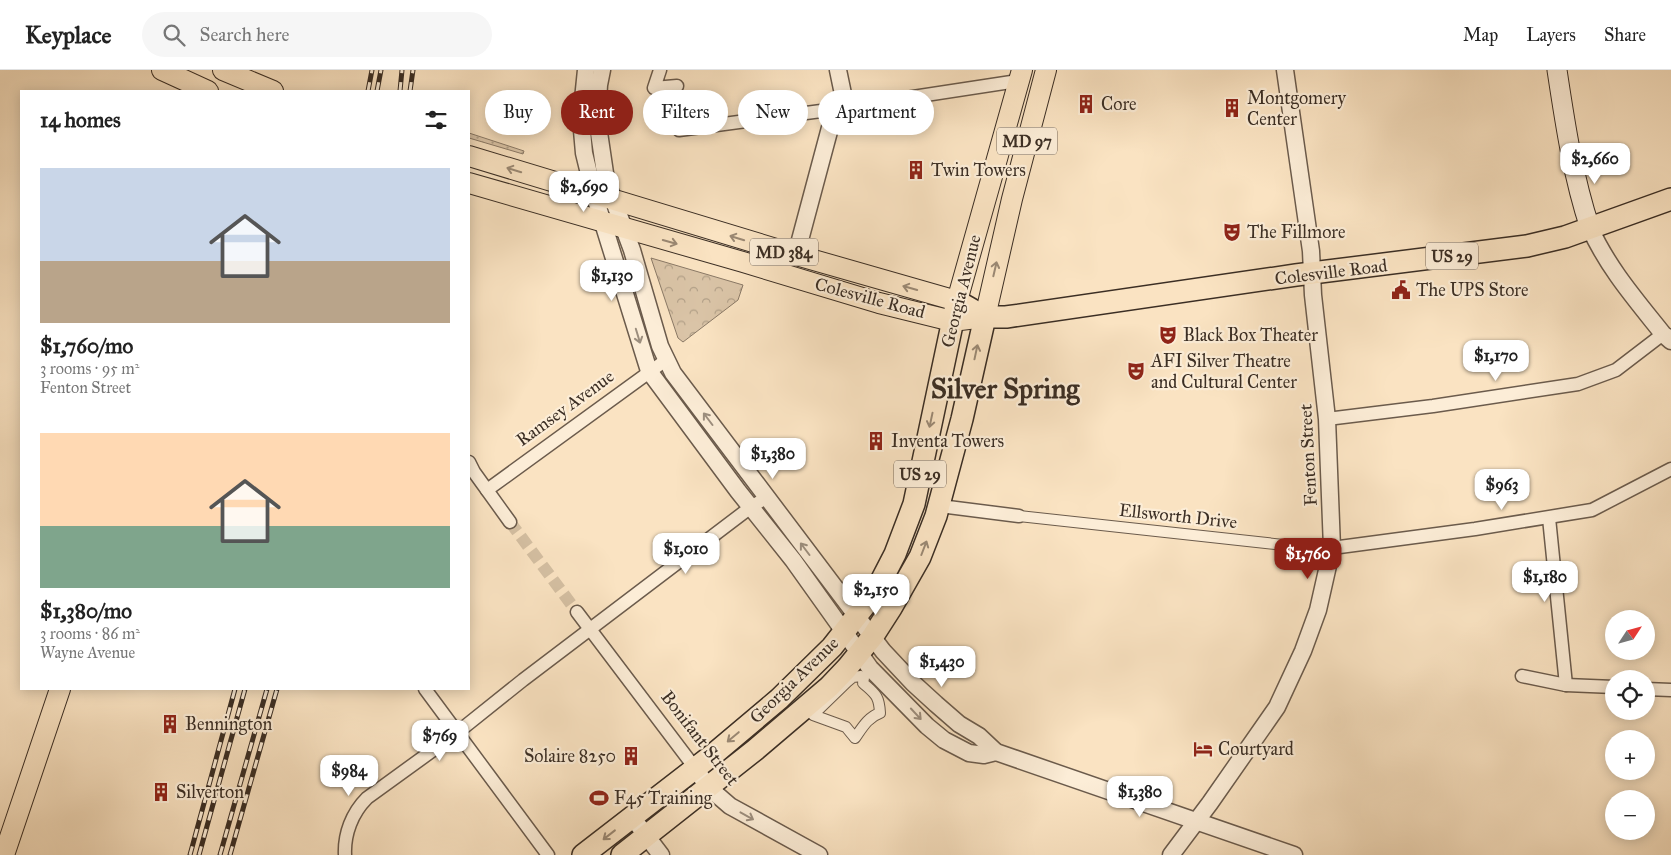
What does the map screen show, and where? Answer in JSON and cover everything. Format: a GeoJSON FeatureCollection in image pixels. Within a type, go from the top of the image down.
{"type":"FeatureCollection","features":[{"type":"Feature","properties":{"kind":"highway","name":"Colesville Road"},"geometry":{"type":"LineString","coordinates":[[954,311],[984,316],[1006,317],[1527,246],[1565,237],[1671,199]]}},
{"type":"Feature","properties":{"kind":"highway","name":"Georgia Avenue"},"geometry":{"type":"LineString","coordinates":[[584,855],[779,699],[813,666],[850,624],[879,585],[895,554],[914,504],[954,311]]}},
{"type":"Feature","properties":{"kind":"highway","name":"Georgia Avenue"},"geometry":{"type":"LineString","coordinates":[[622,855],[755,750],[829,687],[873,636],[892,608],[920,557],[940,506],[962,419],[984,316]]}},
{"type":"Feature","properties":{"kind":"main road"},"geometry":{"type":"LineString","coordinates":[[162,70],[206,90]]}},
{"type":"Feature","properties":{"kind":"main road"},"geometry":{"type":"LineString","coordinates":[[223,70],[264,85]]}},
{"type":"Feature","properties":{"kind":"main road","name":"Georgia Avenue"},"geometry":{"type":"LineString","coordinates":[[984,316],[1046,70]]}},
{"type":"Feature","properties":{"kind":"main road"},"geometry":{"type":"LineString","coordinates":[[1557,70],[1563,115],[1578,185],[1590,228]]}},
{"type":"Feature","properties":{"kind":"main road","name":"Georgia Avenue"},"geometry":{"type":"LineString","coordinates":[[954,311],[1024,74]]}},
{"type":"Feature","properties":{"kind":"main road","name":"MD 97"},"geometry":{"type":"LineString","coordinates":[[1024,74],[1020,117],[1031,127]]}},
{"type":"Feature","properties":{"kind":"main road","name":"Colesville Road"},"geometry":{"type":"LineString","coordinates":[[470,156],[796,255],[954,311]]}},
{"type":"Feature","properties":{"kind":"main road","name":"Colesville Road"},"geometry":{"type":"LineString","coordinates":[[470,183],[879,303],[954,311]]}},
{"type":"Feature","properties":{"kind":"main road"},"geometry":{"type":"LineString","coordinates":[[4,855],[60,690]]}},
{"type":"Feature","properties":{"kind":"street"},"geometry":{"type":"LineString","coordinates":[[586,70],[581,119],[584,152],[594,194],[649,371],[793,560],[850,624],[873,636],[883,651],[913,683],[959,724],[979,736],[996,752],[1294,855]]}},
{"type":"Feature","properties":{"kind":"street"},"geometry":{"type":"LineString","coordinates":[[602,70],[597,119],[606,180],[624,228],[660,346],[673,373],[766,498],[850,624],[859,653],[870,668],[927,726],[944,740],[969,753],[984,755],[996,752]]}},
{"type":"Feature","properties":{"kind":"street"},"geometry":{"type":"LineString","coordinates":[[660,70],[654,88],[677,86]]}},
{"type":"Feature","properties":{"kind":"street"},"geometry":{"type":"LineString","coordinates":[[838,70],[842,90]]}},
{"type":"Feature","properties":{"kind":"street","name":"Fenton Street"},"geometry":{"type":"LineString","coordinates":[[1171,855],[1278,707],[1304,651],[1318,610],[1332,548],[1327,419],[1310,251],[1285,70]]}},
{"type":"Feature","properties":{"kind":"street"},"geometry":{"type":"LineString","coordinates":[[934,91],[1024,74]]}},
{"type":"Feature","properties":{"kind":"street"},"geometry":{"type":"LineString","coordinates":[[728,123],[818,111]]}},
{"type":"Feature","properties":{"kind":"street"},"geometry":{"type":"LineString","coordinates":[[796,255],[828,135]]}},
{"type":"Feature","properties":{"kind":"street"},"geometry":{"type":"LineString","coordinates":[[1327,419],[1433,406],[1578,384],[1616,370],[1668,337],[1618,277],[1599,247],[1590,228]]}},
{"type":"Feature","properties":{"kind":"street","name":"Ramsey Avenue"},"geometry":{"type":"LineString","coordinates":[[487,490],[666,360]]}},
{"type":"Feature","properties":{"kind":"street"},"geometry":{"type":"LineString","coordinates":[[470,464],[510,522]]}},
{"type":"Feature","properties":{"kind":"street","name":"Ellsworth Drive"},"geometry":{"type":"LineString","coordinates":[[940,506],[1321,549],[1549,518],[1592,510],[1671,469]]}},
{"type":"Feature","properties":{"kind":"street"},"geometry":{"type":"LineString","coordinates":[[345,855],[347,833],[358,808],[367,798],[458,732],[751,507],[766,498]]}},
{"type":"Feature","properties":{"kind":"street"},"geometry":{"type":"LineString","coordinates":[[1549,518],[1566,685]]}},
{"type":"Feature","properties":{"kind":"street","name":"Bonifant Street"},"geometry":{"type":"LineString","coordinates":[[577,612],[708,787],[730,806],[819,855]]}},
{"type":"Feature","properties":{"kind":"street"},"geometry":{"type":"LineString","coordinates":[[860,676],[864,678],[863,683],[876,695],[880,703],[880,713],[868,720],[855,738],[846,727],[813,715],[853,677],[860,676]]}},
{"type":"Feature","properties":{"kind":"street"},"geometry":{"type":"LineString","coordinates":[[1522,676],[1566,685],[1605,687]]}},
{"type":"Feature","properties":{"kind":"street"},"geometry":{"type":"LineString","coordinates":[[1655,689],[1671,690]]}},
{"type":"Feature","properties":{"kind":"street"},"geometry":{"type":"LineString","coordinates":[[426,690],[548,855]]}},
{"type":"Feature","properties":{"kind":"street"},"geometry":{"type":"LineString","coordinates":[[632,817],[661,855]]}},
{"type":"Feature","properties":{"kind":"green space"},"geometry":{"type":"Polygon","coordinates":[[[470,133],[524,151],[523,154],[470,138],[470,133]]]}},
{"type":"Feature","properties":{"kind":"green space"},"geometry":{"type":"Polygon","coordinates":[[[651,258],[743,285],[738,300],[683,342],[678,338],[651,258]]]}},
{"type":"Feature","properties":{"kind":"tunnel"},"geometry":{"type":"LineString","coordinates":[[510,522],[577,612]]}},
{"type":"Feature","properties":{"kind":"railway"},"geometry":{"type":"LineString","coordinates":[[368,90],[372,70]]}},
{"type":"Feature","properties":{"kind":"railway"},"geometry":{"type":"LineString","coordinates":[[377,90],[381,70]]}},
{"type":"Feature","properties":{"kind":"railway"},"geometry":{"type":"LineString","coordinates":[[400,90],[402,70]]}},
{"type":"Feature","properties":{"kind":"railway"},"geometry":{"type":"LineString","coordinates":[[410,90],[413,70]]}},
{"type":"Feature","properties":{"kind":"railway"},"geometry":{"type":"LineString","coordinates":[[190,855],[235,690]]}},
{"type":"Feature","properties":{"kind":"railway"},"geometry":{"type":"LineString","coordinates":[[199,855],[245,690]]}},
{"type":"Feature","properties":{"kind":"railway"},"geometry":{"type":"LineString","coordinates":[[220,855],[267,690]]}},
{"type":"Feature","properties":{"kind":"railway"},"geometry":{"type":"LineString","coordinates":[[230,855],[277,690]]}},
{"type":"Feature","properties":{"kind":"place","name":"Core"},"geometry":{"type":"Point","coordinates":[1086,104]}},
{"type":"Feature","properties":{"kind":"place","name":"Montgomery Center"},"geometry":{"type":"Point","coordinates":[1232,108]}},
{"type":"Feature","properties":{"kind":"place","name":"Twin Towers"},"geometry":{"type":"Point","coordinates":[916,170]}},
{"type":"Feature","properties":{"kind":"place","name":"The Fillmore"},"geometry":{"type":"Point","coordinates":[1232,232]}},
{"type":"Feature","properties":{"kind":"place","name":"The UPS Store"},"geometry":{"type":"Point","coordinates":[1401,290]}},
{"type":"Feature","properties":{"kind":"place","name":"Black Box Theater"},"geometry":{"type":"Point","coordinates":[1168,335]}},
{"type":"Feature","properties":{"kind":"place","name":"AFI Silver Theatre and Cultural Center"},"geometry":{"type":"Point","coordinates":[1136,371]}},
{"type":"Feature","properties":{"kind":"place","name":"Inventa Towers"},"geometry":{"type":"Point","coordinates":[876,441]}},
{"type":"Feature","properties":{"kind":"place","name":"Bennington"},"geometry":{"type":"Point","coordinates":[170,724]}},
{"type":"Feature","properties":{"kind":"place","name":"Courtyard"},"geometry":{"type":"Point","coordinates":[1203,749]}},
{"type":"Feature","properties":{"kind":"place","name":"Solaire 8250"},"geometry":{"type":"Point","coordinates":[631,756]}},
{"type":"Feature","properties":{"kind":"place","name":"Silverton"},"geometry":{"type":"Point","coordinates":[161,792]}},
{"type":"Feature","properties":{"kind":"place","name":"F45 Training"},"geometry":{"type":"Point","coordinates":[599,798]}},
{"type":"Feature","properties":{"kind":"district","name":"Silver Spring"},"geometry":{"type":"Point","coordinates":[1005,388]}}]}
